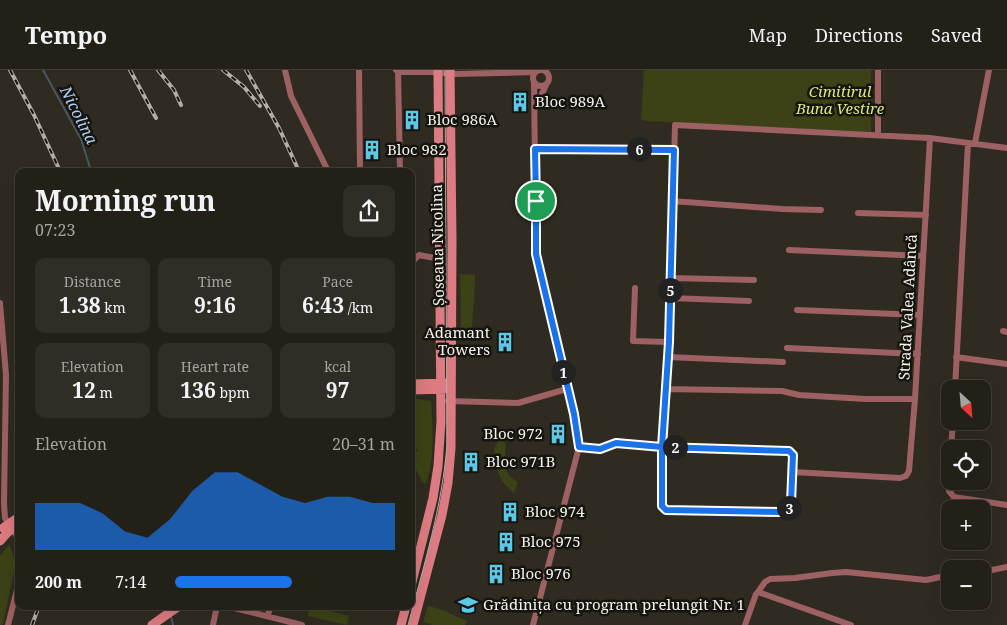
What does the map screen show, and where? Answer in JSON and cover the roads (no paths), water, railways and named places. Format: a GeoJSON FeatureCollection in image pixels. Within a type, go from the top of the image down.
{"type":"FeatureCollection","features":[{"type":"Feature","properties":{"kind":"main road","name":"Șoseaua Nicolina"},"geometry":{"type":"LineString","coordinates":[[415,571],[430,515],[436,485],[440,448],[438,71]]}},
{"type":"Feature","properties":{"kind":"main road","name":"Șoseaua Nicolina"},"geometry":{"type":"LineString","coordinates":[[413,625],[442,515],[448,483],[451,448],[450,72]]}},
{"type":"Feature","properties":{"kind":"main road"},"geometry":{"type":"LineString","coordinates":[[415,384],[452,386]]}},
{"type":"Feature","properties":{"kind":"main road"},"geometry":{"type":"LineString","coordinates":[[415,389],[440,386]]}},
{"type":"Feature","properties":{"kind":"main road"},"geometry":{"type":"LineString","coordinates":[[0,541],[3,531],[15,520]]}},
{"type":"Feature","properties":{"kind":"main road"},"geometry":{"type":"LineString","coordinates":[[3,531],[15,526]]}},
{"type":"Feature","properties":{"kind":"main road"},"geometry":{"type":"LineString","coordinates":[[152,624],[173,610]]}},
{"type":"Feature","properties":{"kind":"main road"},"geometry":{"type":"LineString","coordinates":[[401,625],[405,610]]}},
{"type":"Feature","properties":{"kind":"street"},"geometry":{"type":"LineString","coordinates":[[285,70],[291,96],[327,168]]}},
{"type":"Feature","properties":{"kind":"street"},"geometry":{"type":"LineString","coordinates":[[359,70],[360,168]]}},
{"type":"Feature","properties":{"kind":"street"},"geometry":{"type":"LineString","coordinates":[[878,70],[878,135]]}},
{"type":"Feature","properties":{"kind":"street"},"geometry":{"type":"LineString","coordinates":[[955,380],[971,143],[989,70]]}},
{"type":"Feature","properties":{"kind":"street"},"geometry":{"type":"LineString","coordinates":[[400,168],[398,71],[522,72],[537,74],[545,71],[551,73],[549,81],[535,108]]}},
{"type":"Feature","properties":{"kind":"street"},"geometry":{"type":"LineString","coordinates":[[537,74],[540,86],[546,85]]}},
{"type":"Feature","properties":{"kind":"street"},"geometry":{"type":"LineString","coordinates":[[533,625],[579,447],[568,389],[536,254],[535,108],[537,74]]}},
{"type":"Feature","properties":{"kind":"street"},"geometry":{"type":"LineString","coordinates":[[579,447],[600,449],[616,443],[662,447],[787,450],[792,452],[793,455],[791,503],[786,511],[666,510],[662,506],[662,447],[669,342],[675,125],[930,138],[1007,148]]}},
{"type":"Feature","properties":{"kind":"street","name":"Strada Valea Adâncă"},"geometry":{"type":"LineString","coordinates":[[793,472],[900,478],[906,476],[909,472],[918,354],[930,138]]}},
{"type":"Feature","properties":{"kind":"street"},"geometry":{"type":"LineString","coordinates":[[535,149],[674,150]]}},
{"type":"Feature","properties":{"kind":"street"},"geometry":{"type":"LineString","coordinates":[[672,201],[821,210]]}},
{"type":"Feature","properties":{"kind":"street"},"geometry":{"type":"LineString","coordinates":[[858,213],[926,215]]}},
{"type":"Feature","properties":{"kind":"street"},"geometry":{"type":"LineString","coordinates":[[788,250],[923,256]]}},
{"type":"Feature","properties":{"kind":"street"},"geometry":{"type":"LineString","coordinates":[[415,259],[419,255],[440,259]]}},
{"type":"Feature","properties":{"kind":"street"},"geometry":{"type":"LineString","coordinates":[[671,278],[754,280]]}},
{"type":"Feature","properties":{"kind":"street"},"geometry":{"type":"LineString","coordinates":[[635,288],[633,341],[669,342]]}},
{"type":"Feature","properties":{"kind":"street"},"geometry":{"type":"LineString","coordinates":[[670,298],[749,301]]}},
{"type":"Feature","properties":{"kind":"street"},"geometry":{"type":"LineString","coordinates":[[0,304],[6,375],[4,503],[6,518],[15,533]]}},
{"type":"Feature","properties":{"kind":"street"},"geometry":{"type":"LineString","coordinates":[[797,310],[920,316]]}},
{"type":"Feature","properties":{"kind":"street"},"geometry":{"type":"LineString","coordinates":[[787,348],[918,354]]}},
{"type":"Feature","properties":{"kind":"street"},"geometry":{"type":"LineString","coordinates":[[668,357],[783,362]]}},
{"type":"Feature","properties":{"kind":"street"},"geometry":{"type":"LineString","coordinates":[[956,357],[1007,364]]}},
{"type":"Feature","properties":{"kind":"street"},"geometry":{"type":"LineString","coordinates":[[441,401],[518,402],[568,389]]}},
{"type":"Feature","properties":{"kind":"street"},"geometry":{"type":"LineString","coordinates":[[666,389],[782,391],[799,395],[865,399],[915,399]]}},
{"type":"Feature","properties":{"kind":"street"},"geometry":{"type":"LineString","coordinates":[[949,490],[954,497],[1007,505]]}},
{"type":"Feature","properties":{"kind":"street"},"geometry":{"type":"LineString","coordinates":[[991,570],[1007,567]]}},
{"type":"Feature","properties":{"kind":"street"},"geometry":{"type":"LineString","coordinates":[[744,625],[756,594],[765,582],[770,579],[846,572],[926,580],[941,578]]}},
{"type":"Feature","properties":{"kind":"street"},"geometry":{"type":"LineString","coordinates":[[758,592],[851,625]]}},
{"type":"Feature","properties":{"kind":"street"},"geometry":{"type":"LineString","coordinates":[[8,625],[15,598]]}},
{"type":"Feature","properties":{"kind":"street"},"geometry":{"type":"LineString","coordinates":[[213,625],[216,610]]}},
{"type":"Feature","properties":{"kind":"street"},"geometry":{"type":"LineString","coordinates":[[243,610],[302,625]]}},
{"type":"Feature","properties":{"kind":"street"},"geometry":{"type":"LineString","coordinates":[[268,616],[269,610]]}},
{"type":"Feature","properties":{"kind":"waterway","name":"Nicolina"},"geometry":{"type":"LineString","coordinates":[[43,70],[81,139],[90,168]]}},
{"type":"Feature","properties":{"kind":"waterway","name":"Nicolina"},"geometry":{"type":"LineString","coordinates":[[171,616],[173,625]]}},
{"type":"Feature","properties":{"kind":"tram line"},"geometry":{"type":"LineString","coordinates":[[415,599],[437,513],[447,445],[445,70]]}},
{"type":"Feature","properties":{"kind":"tram line"},"geometry":{"type":"LineString","coordinates":[[408,625],[412,610]]}},
{"type":"Feature","properties":{"kind":"railway"},"geometry":{"type":"LineString","coordinates":[[10,70],[34,115],[59,168]]}},
{"type":"Feature","properties":{"kind":"railway"},"geometry":{"type":"LineString","coordinates":[[130,70],[156,118]]}},
{"type":"Feature","properties":{"kind":"railway"},"geometry":{"type":"LineString","coordinates":[[158,70],[174,90],[181,105]]}},
{"type":"Feature","properties":{"kind":"railway"},"geometry":{"type":"LineString","coordinates":[[223,70],[244,87],[260,106]]}},
{"type":"Feature","properties":{"kind":"railway"},"geometry":{"type":"LineString","coordinates":[[246,70],[279,128],[298,168]]}},
{"type":"Feature","properties":{"kind":"railway"},"geometry":{"type":"LineString","coordinates":[[32,625],[38,610]]}},
{"type":"Feature","properties":{"kind":"place","name":"Bloc 989A"},"geometry":{"type":"Point","coordinates":[520,102]}},
{"type":"Feature","properties":{"kind":"place","name":"Bloc 986A"},"geometry":{"type":"Point","coordinates":[412,120]}},
{"type":"Feature","properties":{"kind":"place","name":"Bloc 982"},"geometry":{"type":"Point","coordinates":[372,150]}},
{"type":"Feature","properties":{"kind":"place","name":"Adamant Towers"},"geometry":{"type":"Point","coordinates":[505,342]}},
{"type":"Feature","properties":{"kind":"place","name":"Bloc 972"},"geometry":{"type":"Point","coordinates":[558,434]}},
{"type":"Feature","properties":{"kind":"place","name":"Bloc 971B"},"geometry":{"type":"Point","coordinates":[471,462]}},
{"type":"Feature","properties":{"kind":"place","name":"Bloc 974"},"geometry":{"type":"Point","coordinates":[510,512]}},
{"type":"Feature","properties":{"kind":"place","name":"Bloc 975"},"geometry":{"type":"Point","coordinates":[506,542]}},
{"type":"Feature","properties":{"kind":"place","name":"Bloc 976"},"geometry":{"type":"Point","coordinates":[496,574]}},
{"type":"Feature","properties":{"kind":"place","name":"Grădinița cu program prelungit Nr. 1"},"geometry":{"type":"Point","coordinates":[468,605]}},
{"type":"Feature","properties":{"kind":"park label","name":"Cimitirul Buna Vestire"},"geometry":{"type":"Point","coordinates":[840,100]}}]}
